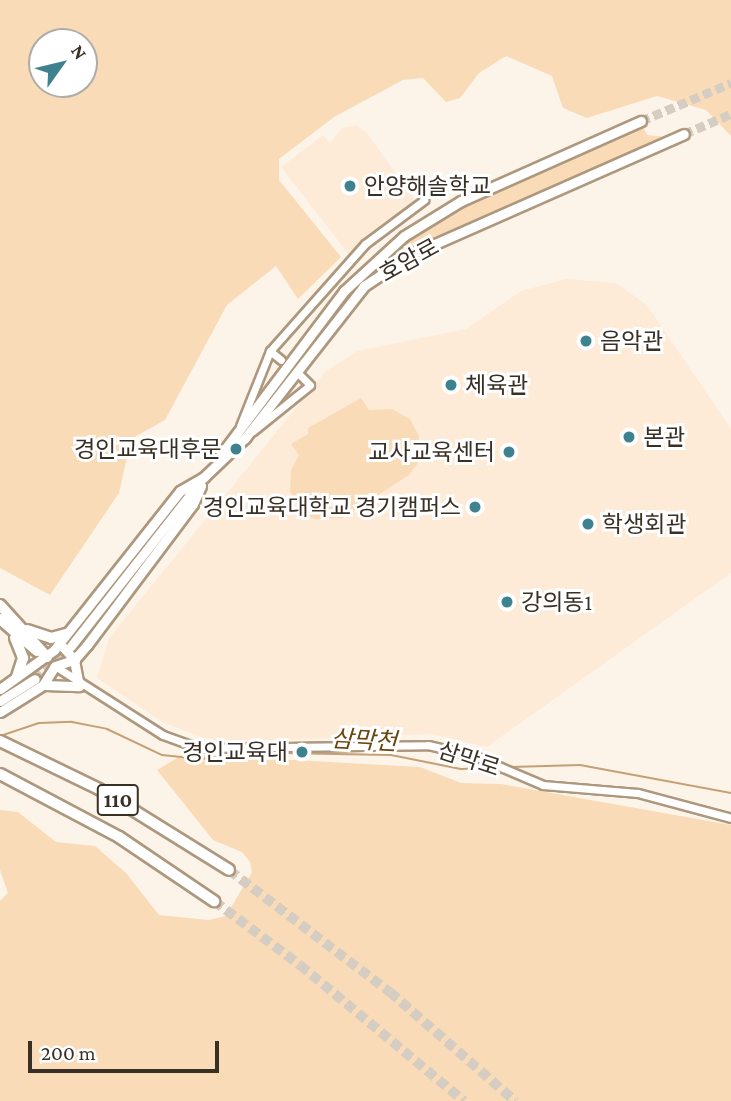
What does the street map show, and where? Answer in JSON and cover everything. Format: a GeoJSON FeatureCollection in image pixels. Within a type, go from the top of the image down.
{"type":"FeatureCollection","features":[{"type":"Feature","properties":{"kind":"highway"},"geometry":{"type":"LineString","coordinates":[[0,605],[14,627],[47,657]]}},
{"type":"Feature","properties":{"kind":"highway"},"geometry":{"type":"LineString","coordinates":[[0,620],[40,636],[66,634]]}},
{"type":"Feature","properties":{"kind":"highway"},"geometry":{"type":"LineString","coordinates":[[14,627],[23,658],[18,677]]}},
{"type":"Feature","properties":{"kind":"highway","name":"110"},"geometry":{"type":"LineString","coordinates":[[0,741],[99,789],[229,870]]}},
{"type":"Feature","properties":{"kind":"highway","name":"110"},"geometry":{"type":"LineString","coordinates":[[0,774],[100,826],[214,901]]}},
{"type":"Feature","properties":{"kind":"main road","name":"호암로"},"geometry":{"type":"LineString","coordinates":[[241,436],[344,291],[404,236],[461,201],[641,121]]}},
{"type":"Feature","properties":{"kind":"main road","name":"호암로"},"geometry":{"type":"LineString","coordinates":[[71,646],[204,477],[241,436],[351,299],[385,271],[412,254],[684,134]]}},
{"type":"Feature","properties":{"kind":"main road","name":"호암로"},"geometry":{"type":"LineString","coordinates":[[47,657],[180,491],[204,477]]}},
{"type":"Feature","properties":{"kind":"main road","name":"호암로"},"geometry":{"type":"LineString","coordinates":[[75,660],[193,504],[204,477]]}},
{"type":"Feature","properties":{"kind":"main road"},"geometry":{"type":"LineString","coordinates":[[43,685],[79,686],[75,660],[60,644]]}},
{"type":"Feature","properties":{"kind":"main road"},"geometry":{"type":"LineString","coordinates":[[0,689],[47,657]]}},
{"type":"Feature","properties":{"kind":"main road","name":"삼막로"},"geometry":{"type":"LineString","coordinates":[[47,657],[55,666]]}},
{"type":"Feature","properties":{"kind":"main road"},"geometry":{"type":"LineString","coordinates":[[0,712],[43,685],[55,666],[75,660]]}},
{"type":"Feature","properties":{"kind":"main road"},"geometry":{"type":"LineString","coordinates":[[29,669],[37,681],[34,692]]}},
{"type":"Feature","properties":{"kind":"main road"},"geometry":{"type":"LineString","coordinates":[[0,701],[35,679]]}},
{"type":"Feature","properties":{"kind":"street"},"geometry":{"type":"LineString","coordinates":[[241,436],[270,351],[365,244],[424,200]]}},
{"type":"Feature","properties":{"kind":"street"},"geometry":{"type":"LineString","coordinates":[[270,351],[281,360]]}},
{"type":"Feature","properties":{"kind":"street"},"geometry":{"type":"LineString","coordinates":[[241,436],[310,385],[299,374]]}},
{"type":"Feature","properties":{"kind":"street","name":"삼막로"},"geometry":{"type":"LineString","coordinates":[[55,666],[79,686],[163,735],[198,748],[428,745],[491,763],[543,785],[638,793],[731,818]]}},
{"type":"Feature","properties":{"kind":"shaded area"},"geometry":{"type":"Polygon","coordinates":[[[0,0],[731,0],[731,136],[706,110],[657,96],[587,118],[563,108],[552,76],[506,56],[479,73],[460,98],[446,102],[423,78],[403,80],[334,117],[279,159],[279,180],[341,257],[298,299],[276,266],[227,305],[165,420],[131,439],[119,493],[50,595],[0,568],[0,0]]]}},
{"type":"Feature","properties":{"kind":"shaded area","name":"안양해솔학교"},"geometry":{"type":"Polygon","coordinates":[[[357,125],[367,133],[418,205],[349,255],[281,167],[323,135],[330,143],[342,128],[357,125]]]}},
{"type":"Feature","properties":{"kind":"shaded area"},"geometry":{"type":"Polygon","coordinates":[[[642,125],[647,135],[667,137],[393,255],[396,247],[428,225],[480,197],[642,125]]]}},
{"type":"Feature","properties":{"kind":"shaded area","name":"경인교육대학교 경기캠퍼스"},"geometry":{"type":"Polygon","coordinates":[[[566,279],[616,283],[647,305],[731,429],[731,573],[487,747],[431,734],[228,742],[204,738],[162,722],[97,678],[109,638],[326,371],[357,351],[466,329],[521,291],[566,279]]]}},
{"type":"Feature","properties":{"kind":"shaded area"},"geometry":{"type":"Polygon","coordinates":[[[361,398],[369,410],[392,409],[410,419],[419,436],[418,463],[409,475],[343,518],[314,519],[299,510],[290,491],[291,470],[299,455],[291,444],[308,434],[308,428],[361,398]]]}},
{"type":"Feature","properties":{"kind":"shaded area"},"geometry":{"type":"Polygon","coordinates":[[[184,754],[420,767],[461,783],[501,784],[731,825],[731,1101],[0,1101],[0,901],[8,893],[0,870],[0,810],[18,812],[56,842],[95,846],[126,873],[159,915],[209,920],[226,916],[252,872],[250,862],[242,852],[213,840],[157,770],[184,754]]]}},
{"type":"Feature","properties":{"kind":"waterway","name":"삼막천"},"geometry":{"type":"LineString","coordinates":[[0,736],[39,723],[72,722],[107,729],[162,755],[198,759],[280,753],[391,755],[461,769],[495,768]]}},
{"type":"Feature","properties":{"kind":"waterway","name":"삼막천"},"geometry":{"type":"LineString","coordinates":[[511,767],[580,765],[731,793]]}},
{"type":"Feature","properties":{"kind":"tunnel"},"geometry":{"type":"LineString","coordinates":[[641,121],[731,83]]}},
{"type":"Feature","properties":{"kind":"tunnel"},"geometry":{"type":"LineString","coordinates":[[684,134],[731,114]]}},
{"type":"Feature","properties":{"kind":"tunnel"},"geometry":{"type":"LineString","coordinates":[[35,679],[69,647]]}},
{"type":"Feature","properties":{"kind":"tunnel"},"geometry":{"type":"LineString","coordinates":[[229,870],[390,992],[515,1101]]}},
{"type":"Feature","properties":{"kind":"tunnel"},"geometry":{"type":"LineString","coordinates":[[214,901],[300,965],[464,1101]]}},
{"type":"Feature","properties":{"kind":"place","name":"안양해솔학교"},"geometry":{"type":"Point","coordinates":[350,186]}},
{"type":"Feature","properties":{"kind":"place","name":"음악관"},"geometry":{"type":"Point","coordinates":[586,341]}},
{"type":"Feature","properties":{"kind":"place","name":"체육관"},"geometry":{"type":"Point","coordinates":[451,385]}},
{"type":"Feature","properties":{"kind":"place","name":"본관"},"geometry":{"type":"Point","coordinates":[629,437]}},
{"type":"Feature","properties":{"kind":"place","name":"경인교육대후문"},"geometry":{"type":"Point","coordinates":[236,449]}},
{"type":"Feature","properties":{"kind":"place","name":"교사교육센터"},"geometry":{"type":"Point","coordinates":[509,452]}},
{"type":"Feature","properties":{"kind":"place","name":"경인교육대학교 경기캠퍼스"},"geometry":{"type":"Point","coordinates":[475,507]}},
{"type":"Feature","properties":{"kind":"place","name":"학생회관"},"geometry":{"type":"Point","coordinates":[588,524]}},
{"type":"Feature","properties":{"kind":"place","name":"강의동1"},"geometry":{"type":"Point","coordinates":[507,602]}},
{"type":"Feature","properties":{"kind":"place","name":"경인교육대"},"geometry":{"type":"Point","coordinates":[302,752]}}]}
